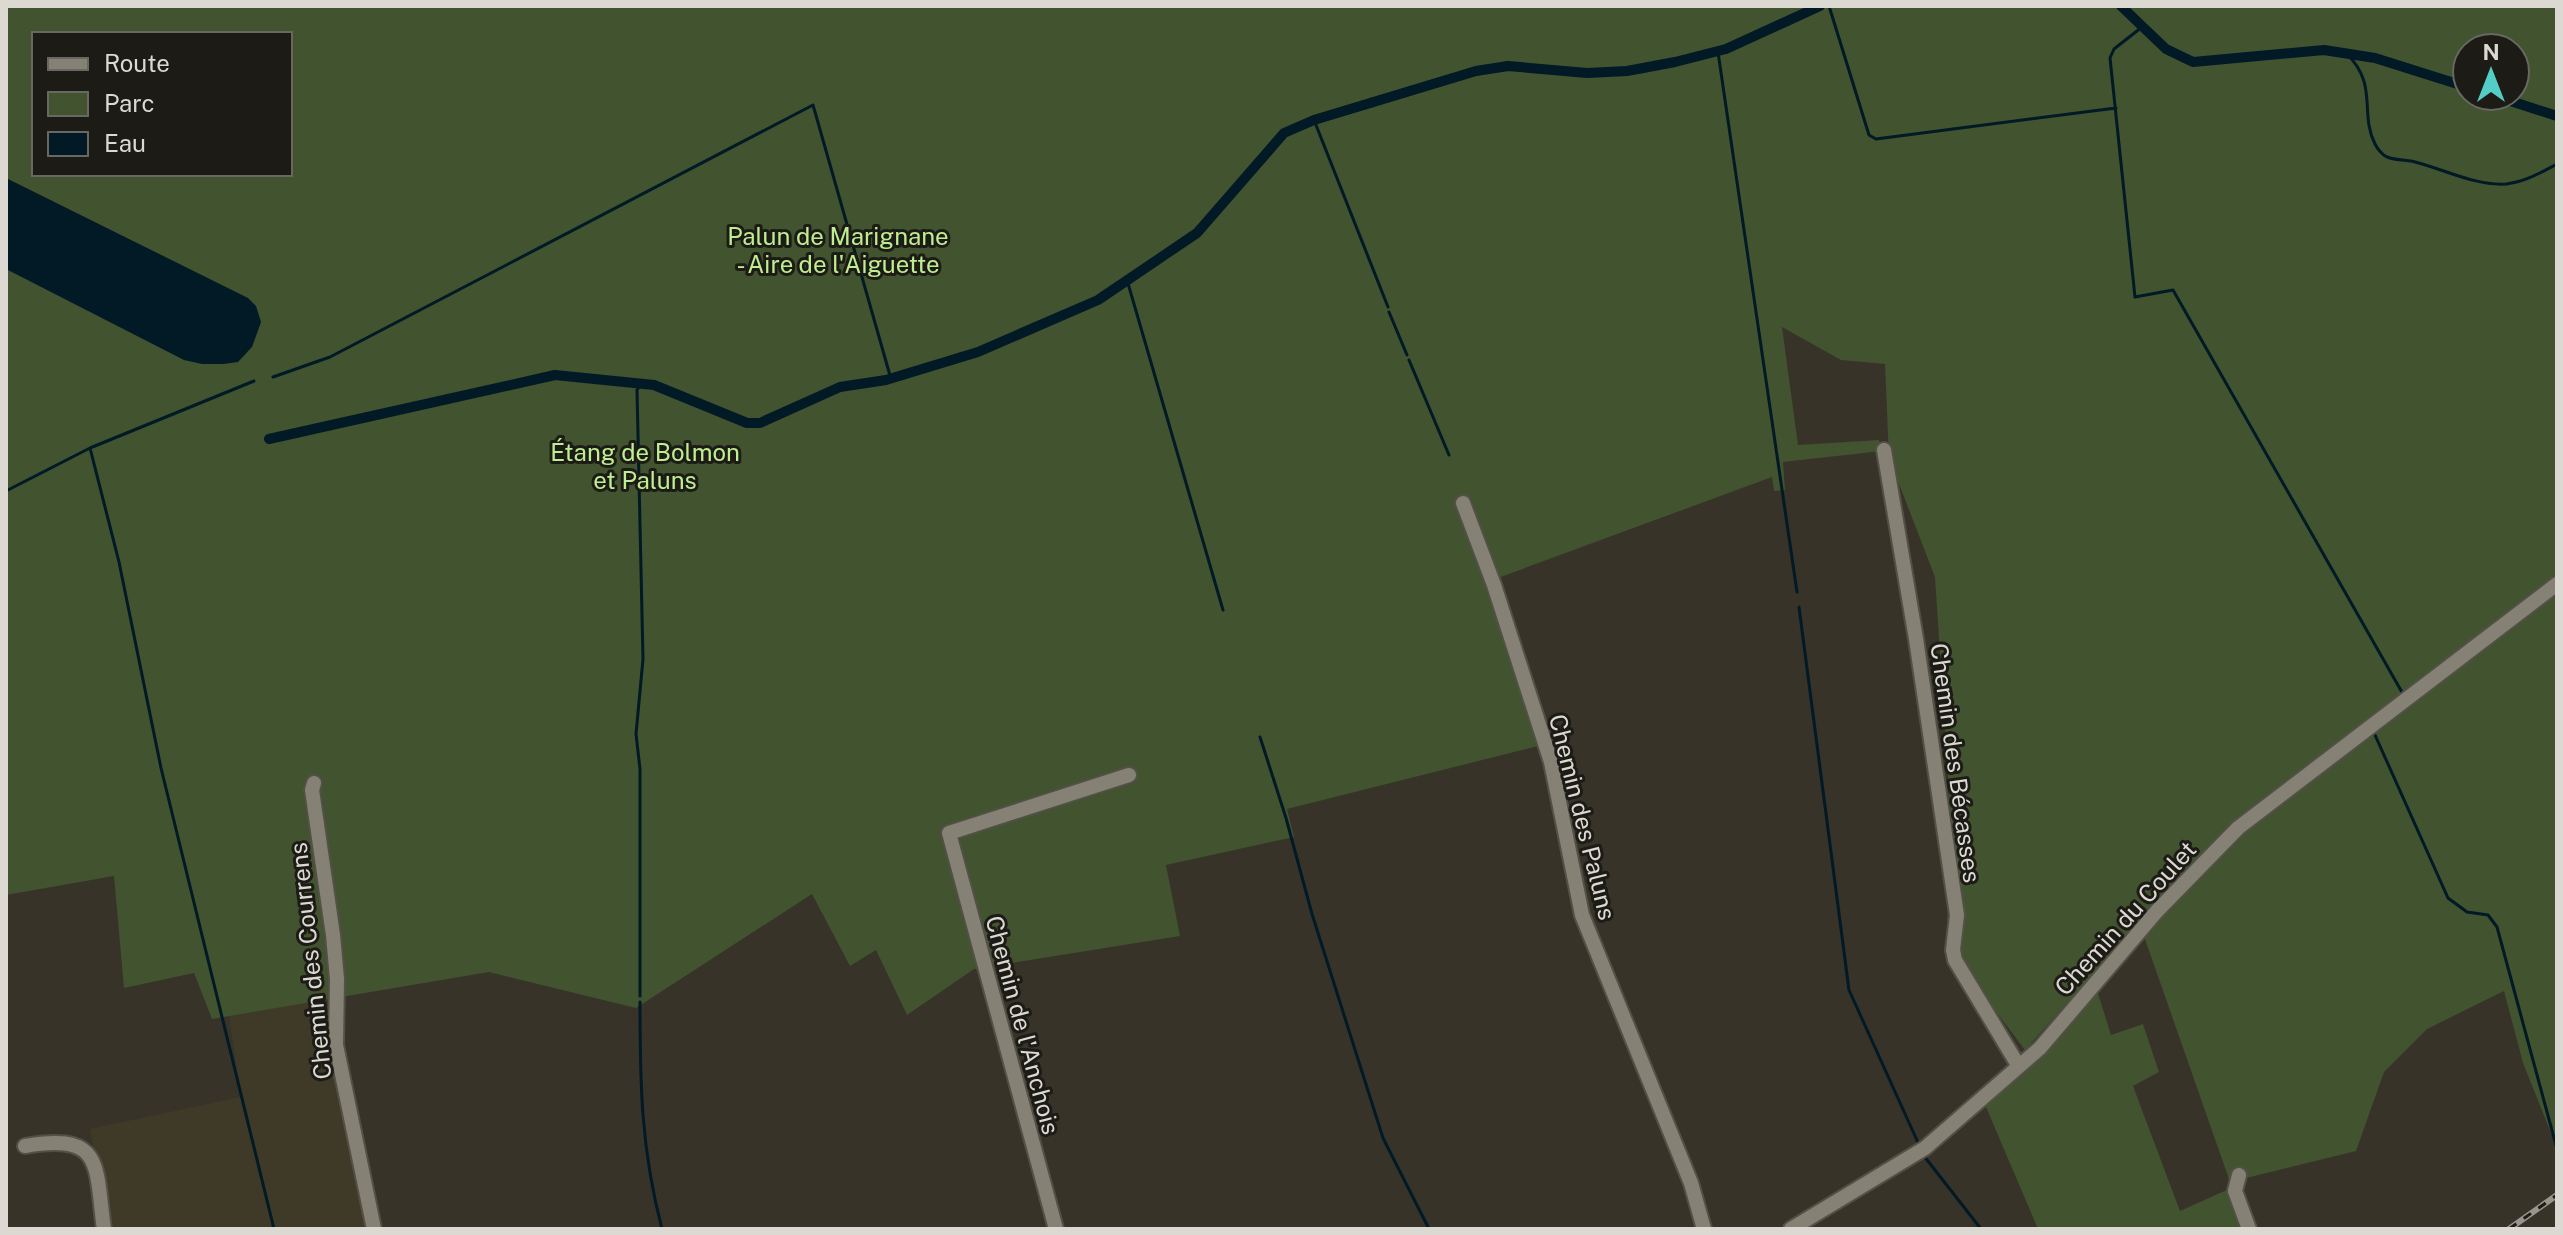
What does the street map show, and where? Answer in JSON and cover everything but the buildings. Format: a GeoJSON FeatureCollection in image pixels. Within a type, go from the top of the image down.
{"type":"FeatureCollection","features":[{"type":"Feature","properties":{"kind":"street","name":"Chemin des Bécasses"},"geometry":{"type":"LineString","coordinates":[[1884,450],[1957,915],[1953,955],[2018,1065]]}},
{"type":"Feature","properties":{"kind":"street","name":"Chemin des Paluns"},"geometry":{"type":"LineString","coordinates":[[1463,503],[1494,585],[1551,762],[1582,915],[1691,1183],[1704,1229]]}},
{"type":"Feature","properties":{"kind":"street","name":"Chemin du Coulet"},"geometry":{"type":"LineString","coordinates":[[1791,1229],[1916,1156],[2040,1048],[2157,911],[2234,832],[2557,584]]}},
{"type":"Feature","properties":{"kind":"street","name":"Chemin de l'Anchois"},"geometry":{"type":"LineString","coordinates":[[1056,1229],[949,833],[1129,775]]}},
{"type":"Feature","properties":{"kind":"street","name":"Chemin des Courrens"},"geometry":{"type":"LineString","coordinates":[[314,783],[312,790],[337,979],[336,1045],[374,1229]]}},
{"type":"Feature","properties":{"kind":"street"},"geometry":{"type":"LineString","coordinates":[[25,1146],[64,1143],[84,1148],[93,1158],[104,1229]]}},
{"type":"Feature","properties":{"kind":"street"},"geometry":{"type":"LineString","coordinates":[[2239,1175],[2235,1191],[2249,1229]]}},
{"type":"Feature","properties":{"kind":"shaded area"},"geometry":{"type":"Polygon","coordinates":[[[320,998],[366,1229],[108,1229],[90,1129],[241,1097],[229,1016],[320,998]]]}},
{"type":"Feature","properties":{"kind":"green space","name":"Étang de Bolmon et Paluns"},"geometry":{"type":"Polygon","coordinates":[[[6,6],[2557,6],[2557,1148],[2523,1063],[2504,991],[2427,1029],[2384,1072],[2356,1151],[2230,1182],[2139,922],[2025,1050],[1947,946],[1950,807],[1935,577],[1889,458],[1885,364],[1841,360],[1782,327],[1798,445],[1879,440],[1882,451],[1783,462],[1785,490],[1774,491],[1772,477],[1487,582],[1542,745],[1287,809],[1294,837],[1166,865],[1180,936],[974,969],[907,1015],[876,950],[850,966],[812,894],[636,1008],[489,972],[212,1019],[194,973],[124,988],[114,876],[6,895],[6,6]]]}},
{"type":"Feature","properties":{"kind":"green space"},"geometry":{"type":"Polygon","coordinates":[[[2115,953],[2121,966],[2097,990],[2111,1035],[2143,1024],[2159,1072],[2133,1086],[2180,1211],[2240,1184],[2255,1229],[2038,1229],[1980,1093],[2036,1046],[2115,953]]]}},
{"type":"Feature","properties":{"kind":"water"},"geometry":{"type":"Polygon","coordinates":[[[6,178],[248,298],[256,306],[261,322],[252,347],[238,362],[202,364],[184,360],[6,269],[6,178]]]}},
{"type":"Feature","properties":{"kind":"waterway"},"geometry":{"type":"LineString","coordinates":[[269,439],[555,375],[654,385],[747,423],[760,423],[840,387],[886,380],[978,352],[1098,300],[1197,233],[1284,133],[1314,120],[1476,71],[1508,66],[1587,73],[1627,71],[1675,62],[1726,49],[1820,6]]}},
{"type":"Feature","properties":{"kind":"waterway"},"geometry":{"type":"LineString","coordinates":[[1829,6],[1869,135],[1876,139],[2116,108]]}},
{"type":"Feature","properties":{"kind":"waterway"},"geometry":{"type":"LineString","coordinates":[[2121,6],[2166,49],[2193,62],[2324,50],[2375,58],[2451,82]]}},
{"type":"Feature","properties":{"kind":"waterway"},"geometry":{"type":"LineString","coordinates":[[2142,27],[2114,49],[2110,58],[2135,297],[2173,290],[2403,694]]}},
{"type":"Feature","properties":{"kind":"waterway"},"geometry":{"type":"LineString","coordinates":[[1718,52],[1797,592]]}},
{"type":"Feature","properties":{"kind":"waterway"},"geometry":{"type":"LineString","coordinates":[[2346,53],[2362,76],[2371,132],[2376,146],[2385,156],[2494,184],[2520,181],[2557,164]]}},
{"type":"Feature","properties":{"kind":"waterway"},"geometry":{"type":"LineString","coordinates":[[273,377],[330,357],[813,105],[891,379]]}},
{"type":"Feature","properties":{"kind":"waterway"},"geometry":{"type":"LineString","coordinates":[[2531,108],[2557,116]]}},
{"type":"Feature","properties":{"kind":"waterway"},"geometry":{"type":"LineString","coordinates":[[1314,120],[1388,307]]}},
{"type":"Feature","properties":{"kind":"waterway"},"geometry":{"type":"LineString","coordinates":[[1127,280],[1223,610]]}},
{"type":"Feature","properties":{"kind":"waterway"},"geometry":{"type":"LineString","coordinates":[[1389,312],[1407,355]]}},
{"type":"Feature","properties":{"kind":"waterway"},"geometry":{"type":"LineString","coordinates":[[1409,360],[1449,455]]}},
{"type":"Feature","properties":{"kind":"waterway"},"geometry":{"type":"LineString","coordinates":[[6,491],[90,448],[254,381]]}},
{"type":"Feature","properties":{"kind":"waterway"},"geometry":{"type":"LineString","coordinates":[[640,996],[640,769],[636,734],[643,659],[637,390],[641,384]]}},
{"type":"Feature","properties":{"kind":"waterway"},"geometry":{"type":"LineString","coordinates":[[90,448],[119,562],[161,768],[274,1229]]}},
{"type":"Feature","properties":{"kind":"waterway"},"geometry":{"type":"LineString","coordinates":[[1799,607],[1849,990],[1920,1147]]}},
{"type":"Feature","properties":{"kind":"waterway"},"geometry":{"type":"LineString","coordinates":[[2375,735],[2448,898],[2467,912],[2488,915],[2497,927],[2557,1149]]}},
{"type":"Feature","properties":{"kind":"waterway"},"geometry":{"type":"LineString","coordinates":[[1260,737],[1383,1138],[1429,1229]]}},
{"type":"Feature","properties":{"kind":"waterway"},"geometry":{"type":"LineString","coordinates":[[640,1002],[643,1116],[662,1229]]}},
{"type":"Feature","properties":{"kind":"waterway"},"geometry":{"type":"LineString","coordinates":[[1924,1156],[1981,1229]]}},
{"type":"Feature","properties":{"kind":"railway"},"geometry":{"type":"LineString","coordinates":[[2509,1229],[2557,1195]]}},
{"type":"Feature","properties":{"kind":"park label","name":"Palun de Marignane - Aire de l'Aiguette"},"geometry":{"type":"Point","coordinates":[838,250]}}]}
